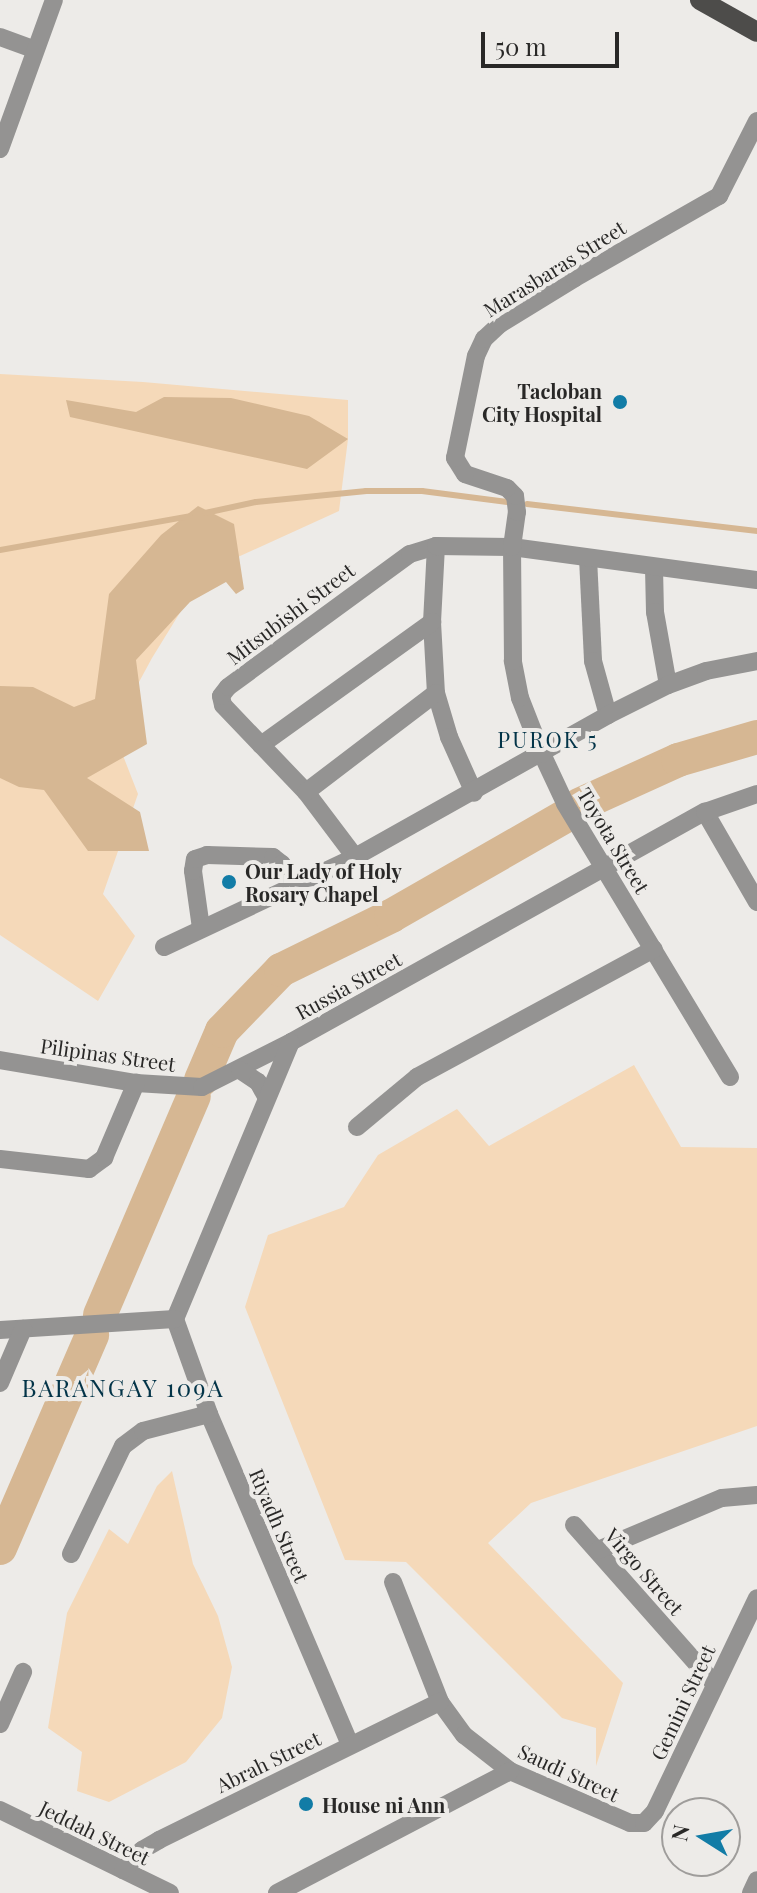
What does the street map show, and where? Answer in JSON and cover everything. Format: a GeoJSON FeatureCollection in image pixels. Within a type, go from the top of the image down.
{"type":"FeatureCollection","features":[{"type":"Feature","properties":{"kind":"main road"},"geometry":{"type":"LineString","coordinates":[[700,0],[757,32]]}},
{"type":"Feature","properties":{"kind":"street"},"geometry":{"type":"LineString","coordinates":[[0,149],[54,0]]}},
{"type":"Feature","properties":{"kind":"street"},"geometry":{"type":"LineString","coordinates":[[0,37],[35,50]]}},
{"type":"Feature","properties":{"kind":"street","name":"Marasbaras Street"},"geometry":{"type":"LineString","coordinates":[[517,512],[515,496],[507,488],[465,474],[455,458],[476,356],[484,339],[500,324],[586,271],[719,196],[757,121]]}},
{"type":"Feature","properties":{"kind":"street","name":"Toyota Street"},"geometry":{"type":"LineString","coordinates":[[517,512],[512,547],[513,661],[520,698],[565,803],[730,1077]]}},
{"type":"Feature","properties":{"kind":"street"},"geometry":{"type":"LineString","coordinates":[[436,546],[432,622],[436,693],[449,737],[474,793]]}},
{"type":"Feature","properties":{"kind":"street","name":"Mitsubishi Street"},"geometry":{"type":"LineString","coordinates":[[355,857],[306,792],[223,705],[221,696],[228,687],[385,570],[410,554],[436,546],[512,547],[757,580]]}},
{"type":"Feature","properties":{"kind":"street"},"geometry":{"type":"LineString","coordinates":[[588,558],[593,661],[608,715]]}},
{"type":"Feature","properties":{"kind":"street"},"geometry":{"type":"LineString","coordinates":[[654,568],[655,612],[668,685]]}},
{"type":"Feature","properties":{"kind":"street"},"geometry":{"type":"LineString","coordinates":[[261,745],[432,622]]}},
{"type":"Feature","properties":{"kind":"street"},"geometry":{"type":"LineString","coordinates":[[164,947],[294,889],[668,685],[706,671],[757,661]]}},
{"type":"Feature","properties":{"kind":"street"},"geometry":{"type":"LineString","coordinates":[[306,792],[436,693]]}},
{"type":"Feature","properties":{"kind":"street","name":"Russia Street"},"geometry":{"type":"LineString","coordinates":[[175,1319],[291,1042],[705,812],[757,794]]}},
{"type":"Feature","properties":{"kind":"street"},"geometry":{"type":"LineString","coordinates":[[705,812],[757,902]]}},
{"type":"Feature","properties":{"kind":"street"},"geometry":{"type":"LineString","coordinates":[[201,928],[193,871],[195,859],[207,855],[273,857],[282,864],[294,889]]}},
{"type":"Feature","properties":{"kind":"street"},"geometry":{"type":"LineString","coordinates":[[357,1127],[417,1077],[654,949]]}},
{"type":"Feature","properties":{"kind":"street","name":"Pilipinas Street"},"geometry":{"type":"LineString","coordinates":[[0,1040],[3,1060],[136,1083],[202,1087],[291,1042]]}},
{"type":"Feature","properties":{"kind":"street"},"geometry":{"type":"LineString","coordinates":[[240,1070],[258,1082],[267,1098]]}},
{"type":"Feature","properties":{"kind":"street"},"geometry":{"type":"LineString","coordinates":[[0,1159],[89,1169],[104,1158],[136,1083]]}},
{"type":"Feature","properties":{"kind":"street"},"geometry":{"type":"LineString","coordinates":[[0,1330],[175,1319]]}},
{"type":"Feature","properties":{"kind":"street","name":"Riyadh Street"},"geometry":{"type":"LineString","coordinates":[[175,1319],[209,1414],[350,1745]]}},
{"type":"Feature","properties":{"kind":"street"},"geometry":{"type":"LineString","coordinates":[[0,1383],[23,1329]]}},
{"type":"Feature","properties":{"kind":"street"},"geometry":{"type":"LineString","coordinates":[[71,1554],[123,1446],[143,1431],[209,1414]]}},
{"type":"Feature","properties":{"kind":"street"},"geometry":{"type":"LineString","coordinates":[[598,1550],[722,1498],[757,1495]]}},
{"type":"Feature","properties":{"kind":"street","name":"Virgo Street"},"geometry":{"type":"LineString","coordinates":[[574,1525],[714,1683]]}},
{"type":"Feature","properties":{"kind":"street","name":"Saudi Street"},"geometry":{"type":"LineString","coordinates":[[393,1582],[440,1702],[479,1750],[510,1771],[611,1816],[630,1823],[644,1823]]}},
{"type":"Feature","properties":{"kind":"street","name":"Gemini Street"},"geometry":{"type":"LineString","coordinates":[[644,1823],[655,1811],[757,1598]]}},
{"type":"Feature","properties":{"kind":"street"},"geometry":{"type":"LineString","coordinates":[[0,1724],[23,1672]]}},
{"type":"Feature","properties":{"kind":"street","name":"Abrah Street"},"geometry":{"type":"LineString","coordinates":[[123,1870],[142,1850],[159,1840],[440,1702]]}},
{"type":"Feature","properties":{"kind":"street"},"geometry":{"type":"LineString","coordinates":[[277,1893],[510,1771]]}},
{"type":"Feature","properties":{"kind":"street","name":"Jeddah Street"},"geometry":{"type":"LineString","coordinates":[[0,1810],[170,1893]]}},
{"type":"Feature","properties":{"kind":"street"},"geometry":{"type":"LineString","coordinates":[[751,1893],[757,1880]]}},
{"type":"Feature","properties":{"kind":"shaded area"},"geometry":{"type":"Polygon","coordinates":[[[0,374],[143,382],[348,400],[348,439],[339,511],[205,572],[152,658],[113,730],[138,794],[103,894],[135,936],[98,1001],[0,935],[0,374]]]}},
{"type":"Feature","properties":{"kind":"shaded area"},"geometry":{"type":"Polygon","coordinates":[[[164,397],[231,398],[309,416],[348,439],[307,469],[70,417],[66,400],[136,412],[164,397]]]}},
{"type":"Feature","properties":{"kind":"shaded area"},"geometry":{"type":"Polygon","coordinates":[[[198,506],[234,524],[244,589],[236,594],[226,582],[190,602],[136,660],[147,744],[87,778],[140,812],[149,851],[88,851],[44,790],[19,787],[0,778],[0,686],[33,687],[74,707],[95,699],[109,594],[161,535],[198,506]]]}},
{"type":"Feature","properties":{"kind":"shaded area"},"geometry":{"type":"Polygon","coordinates":[[[634,1065],[681,1147],[757,1148],[757,1426],[531,1503],[488,1543],[623,1683],[596,1766],[596,1728],[562,1718],[406,1562],[345,1560],[245,1307],[268,1235],[344,1207],[378,1155],[457,1109],[489,1146],[634,1065]]]}},
{"type":"Feature","properties":{"kind":"shaded area"},"geometry":{"type":"Polygon","coordinates":[[[172,1471],[193,1564],[218,1616],[232,1667],[222,1718],[186,1762],[109,1802],[77,1791],[82,1752],[48,1728],[67,1613],[109,1529],[128,1544],[157,1486],[172,1471]]]}},
{"type":"Feature","properties":{"kind":"waterway"},"geometry":{"type":"LineString","coordinates":[[205,513],[256,502],[366,491],[422,491],[507,502]]}},
{"type":"Feature","properties":{"kind":"waterway"},"geometry":{"type":"LineString","coordinates":[[527,504],[757,531]]}},
{"type":"Feature","properties":{"kind":"waterway"},"geometry":{"type":"LineString","coordinates":[[0,550],[190,516]]}},
{"type":"Feature","properties":{"kind":"waterway"},"geometry":{"type":"LineString","coordinates":[[579,805],[678,760],[757,737]]}},
{"type":"Feature","properties":{"kind":"waterway"},"geometry":{"type":"LineString","coordinates":[[201,1080],[222,1031],[281,970],[391,916],[564,817]]}},
{"type":"Feature","properties":{"kind":"waterway"},"geometry":{"type":"LineString","coordinates":[[100,1315],[194,1096]]}},
{"type":"Feature","properties":{"kind":"waterway"},"geometry":{"type":"LineString","coordinates":[[0,1548],[92,1335]]}},
{"type":"Feature","properties":{"kind":"place","name":"Tacloban City Hospital"},"geometry":{"type":"Point","coordinates":[620,402]}},
{"type":"Feature","properties":{"kind":"place","name":"Our Lady of Holy Rosary Chapel"},"geometry":{"type":"Point","coordinates":[229,882]}},
{"type":"Feature","properties":{"kind":"place","name":"House ni Ann"},"geometry":{"type":"Point","coordinates":[306,1804]}},
{"type":"Feature","properties":{"kind":"district","name":"PUROK 5"},"geometry":{"type":"Point","coordinates":[548,740]}},
{"type":"Feature","properties":{"kind":"district","name":"BARANGAY 109A"},"geometry":{"type":"Point","coordinates":[123,1388]}}]}
